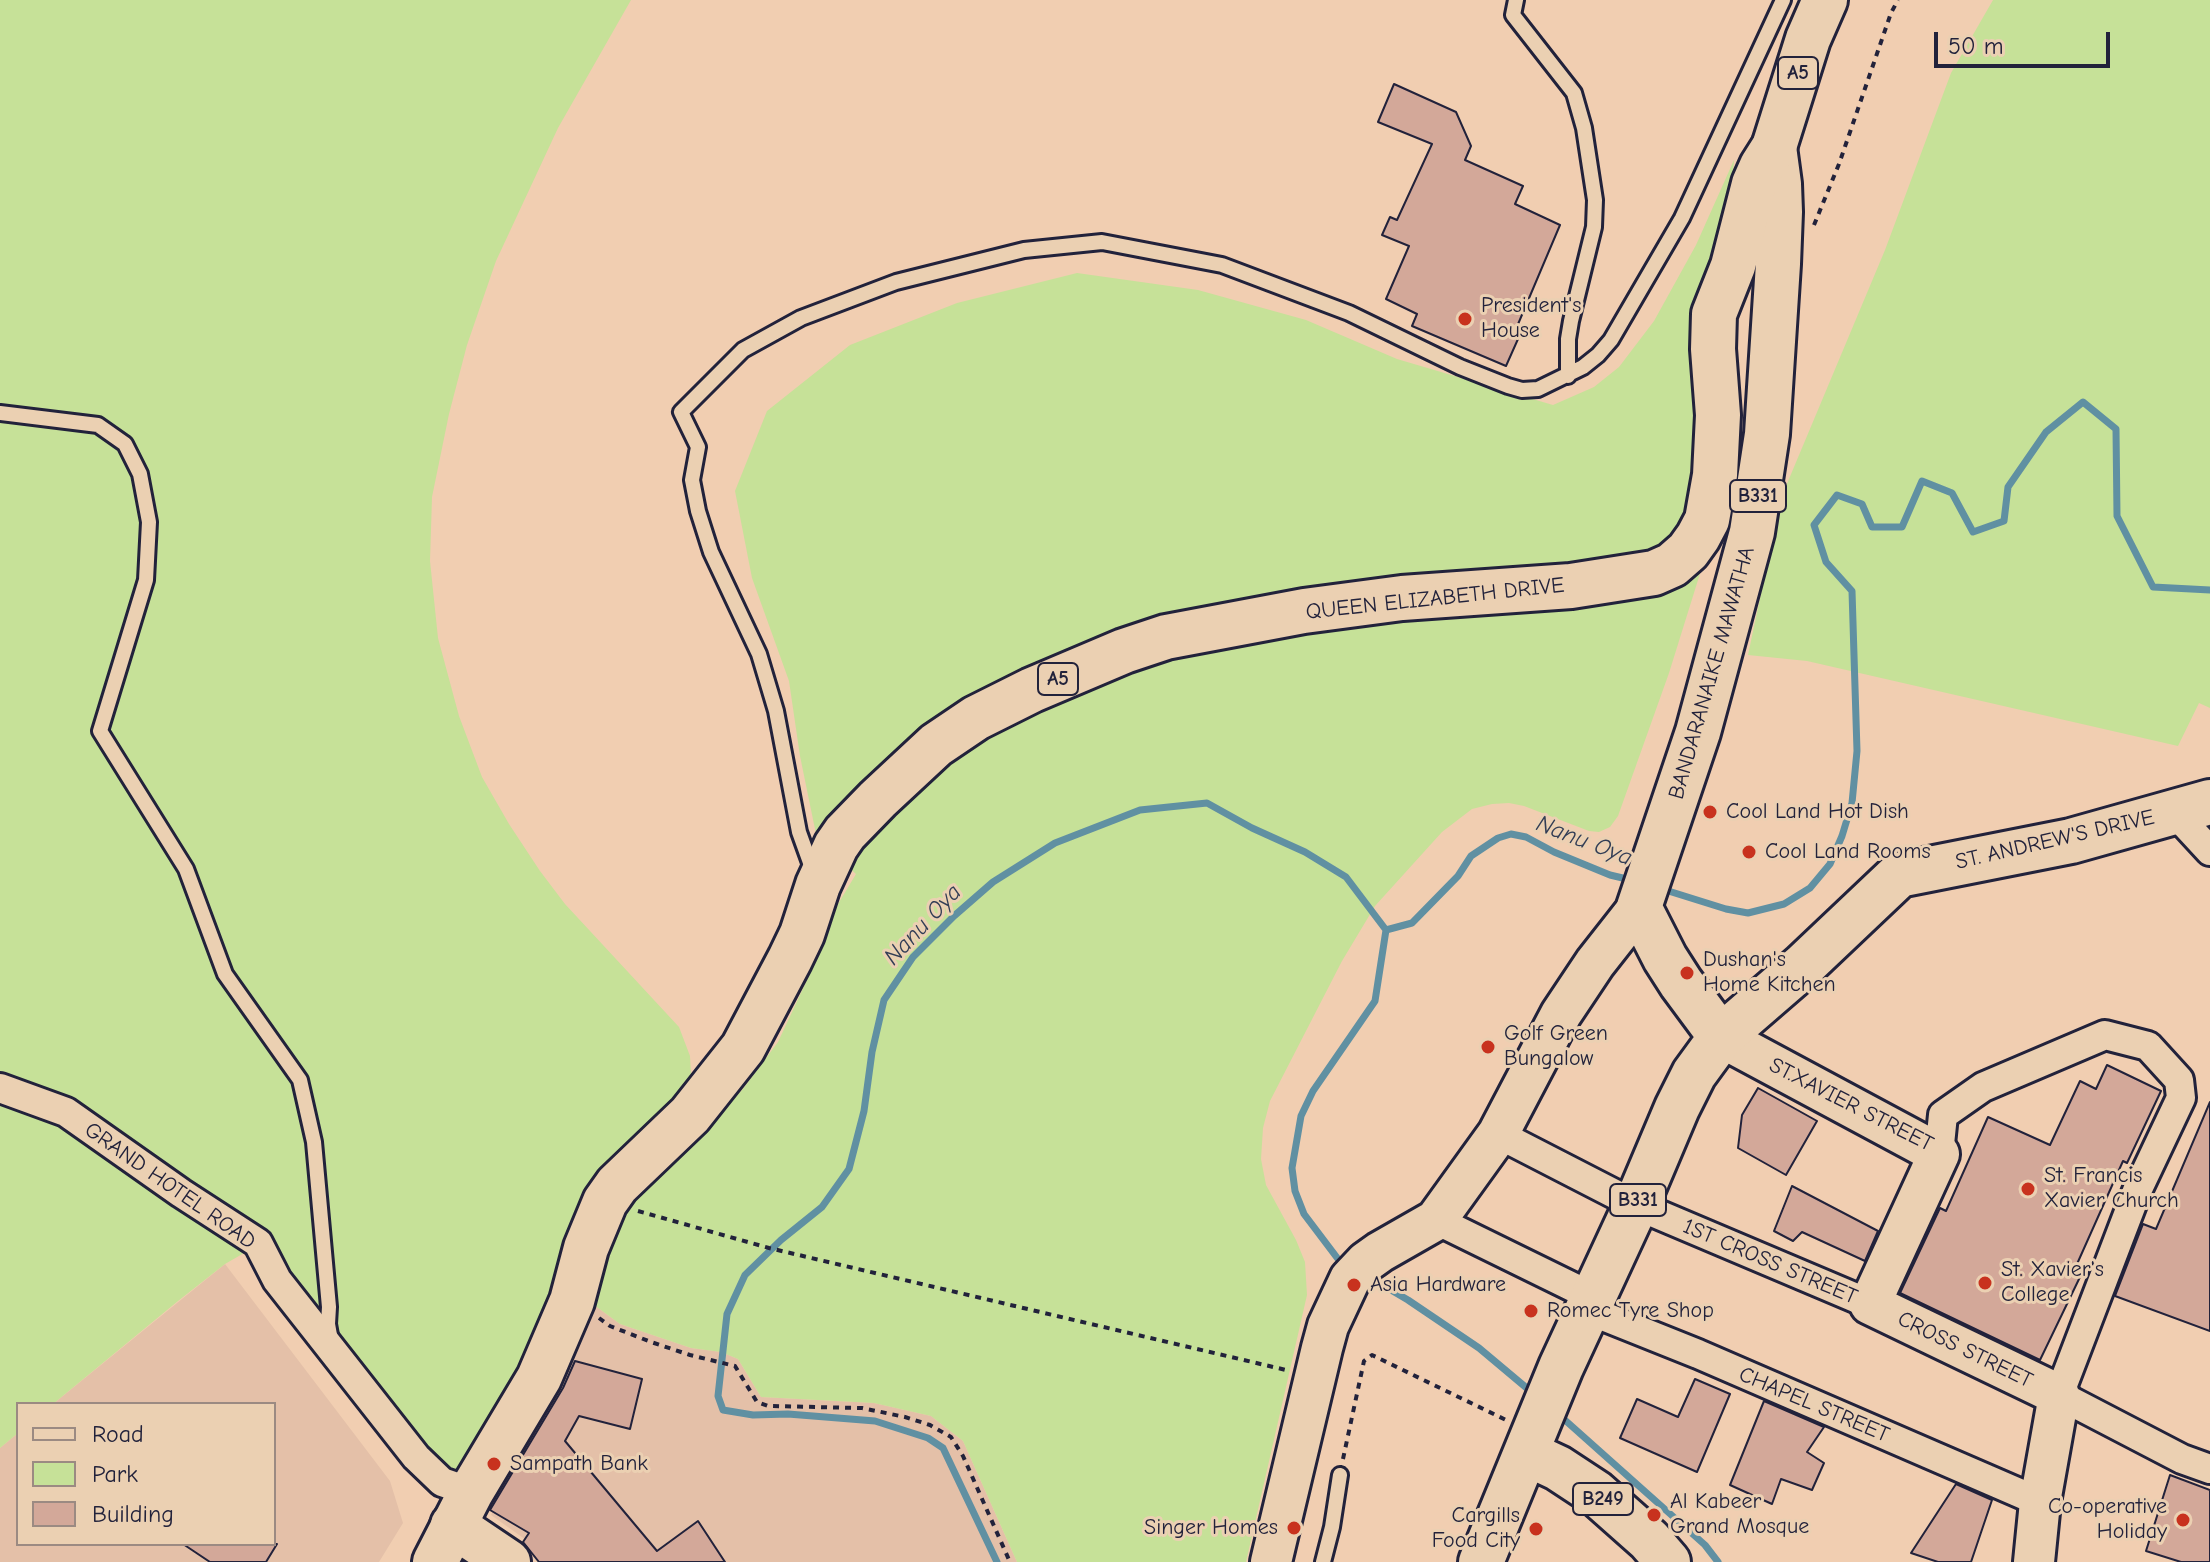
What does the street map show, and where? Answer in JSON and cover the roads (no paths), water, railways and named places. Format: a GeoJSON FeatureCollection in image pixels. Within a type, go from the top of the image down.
{"type":"FeatureCollection","features":[{"type":"Feature","properties":{"kind":"main road","name":"A5"},"geometry":{"type":"LineString","coordinates":[[1774,147],[1808,39],[1825,0]]}},
{"type":"Feature","properties":{"kind":"main road","name":"BANDARANAIKE MAWATHA"},"geometry":{"type":"LineString","coordinates":[[1640,903],[1698,732],[1752,532],[1767,434],[1780,212],[1774,147]]}},
{"type":"Feature","properties":{"kind":"main road","name":"QUEEN ELIZABETH DRIVE"},"geometry":{"type":"LineString","coordinates":[[453,1526],[539,1378],[572,1301],[586,1248],[605,1202],[617,1185],[690,1115],[743,1048],[796,947],[818,885],[845,833],[897,779],[936,745],[976,718],[1004,704],[1139,645],[1304,611],[1402,598],[1571,586],[1654,573],[1672,565],[1688,551],[1707,520],[1711,503],[1718,415],[1714,314],[1733,266],[1754,184],[1774,147]]}},
{"type":"Feature","properties":{"kind":"main road","name":"ST. ANDREW'S DRIVE"},"geometry":{"type":"LineString","coordinates":[[1721,1037],[1803,966],[1899,875],[2071,841],[2192,807]]}},
{"type":"Feature","properties":{"kind":"main road"},"geometry":{"type":"LineString","coordinates":[[1640,903],[1659,948],[1721,1037]]}},
{"type":"Feature","properties":{"kind":"main road","name":"B331"},"geometry":{"type":"LineString","coordinates":[[1481,1562],[1561,1367],[1677,1108],[1694,1074],[1721,1037]]}},
{"type":"Feature","properties":{"kind":"main road","name":"B249"},"geometry":{"type":"LineString","coordinates":[[1530,1443],[1558,1468],[1596,1493],[1649,1540],[1668,1562]]}},
{"type":"Feature","properties":{"kind":"main road"},"geometry":{"type":"LineString","coordinates":[[453,1526],[508,1562]]}},
{"type":"Feature","properties":{"kind":"street"},"geometry":{"type":"LineString","coordinates":[[2192,807],[2210,851]]}},
{"type":"Feature","properties":{"kind":"street"},"geometry":{"type":"LineString","coordinates":[[1271,1562],[1328,1326],[1358,1271],[1398,1240],[1436,1220],[1498,1134],[1561,1014],[1640,903]]}},
{"type":"Feature","properties":{"kind":"street","name":"ST.XAVIER STREET"},"geometry":{"type":"LineString","coordinates":[[1721,1037],[1939,1154],[1943,1115],[1983,1087],[2105,1035],[2148,1046],[2179,1080],[2181,1098],[2137,1191],[2059,1395],[2040,1502],[2034,1562]]}},
{"type":"Feature","properties":{"kind":"street","name":"GRAND HOTEL ROAD"},"geometry":{"type":"LineString","coordinates":[[0,1088],[66,1112],[258,1243],[277,1280],[416,1457],[442,1482],[453,1526]]}},
{"type":"Feature","properties":{"kind":"street","name":"1ST CROSS STREET"},"geometry":{"type":"LineString","coordinates":[[1498,1134],[1636,1205],[1870,1304]]}},
{"type":"Feature","properties":{"kind":"street"},"geometry":{"type":"LineString","coordinates":[[1870,1304],[1939,1154]]}},
{"type":"Feature","properties":{"kind":"street","name":"CHAPEL STREET"},"geometry":{"type":"LineString","coordinates":[[1436,1220],[1591,1304],[1698,1354],[2040,1502]]}},
{"type":"Feature","properties":{"kind":"street","name":"CROSS STREET"},"geometry":{"type":"LineString","coordinates":[[1870,1304],[2059,1395]]}},
{"type":"Feature","properties":{"kind":"street"},"geometry":{"type":"LineString","coordinates":[[2059,1395],[2182,1459],[2210,1469]]}},
{"type":"Feature","properties":{"kind":"lane"},"geometry":{"type":"LineString","coordinates":[[1516,0],[1513,15],[1574,93],[1584,128],[1595,200],[1594,227],[1568,339],[1568,376]]}},
{"type":"Feature","properties":{"kind":"lane"},"geometry":{"type":"LineString","coordinates":[[818,885],[799,832],[776,711],[759,654],[711,552],[698,511],[692,480],[698,447],[681,412],[743,350],[801,318],[896,282],[1024,250],[1102,242],[1222,265],[1349,313],[1460,367],[1508,386],[1522,390],[1538,389],[1568,376],[1598,355],[1611,340],[1682,218],[1783,0]]}},
{"type":"Feature","properties":{"kind":"lane"},"geometry":{"type":"LineString","coordinates":[[0,413],[98,425],[125,444],[140,474],[149,522],[146,580],[100,731],[186,869],[225,974],[300,1080],[314,1142],[328,1324],[334,1353]]}},
{"type":"Feature","properties":{"kind":"lane"},"geometry":{"type":"LineString","coordinates":[[1323,1562],[1340,1475]]}},
{"type":"Feature","properties":{"kind":"waterway","name":"Nanu Oya"},"geometry":{"type":"LineString","coordinates":[[1662,889],[1748,913],[1784,904],[1810,888],[1830,864],[1852,803],[1857,751],[1852,591],[1826,562],[1814,525],[1837,495],[1862,504],[1872,527],[1902,527],[1922,481],[1952,493],[1973,532],[2004,521],[2008,487],[2046,432],[2083,402],[2116,429],[2117,516],[2153,587],[2210,590]]}},
{"type":"Feature","properties":{"kind":"waterway","name":"Nanu Oya"},"geometry":{"type":"LineString","coordinates":[[997,1562],[943,1448],[928,1438],[875,1421],[788,1414],[753,1415],[723,1410],[718,1396],[727,1314],[745,1275],[781,1240],[822,1207],[849,1169],[864,1111],[872,1052],[884,1000],[913,957],[993,882],[1055,843],[1140,810],[1207,803],[1305,852],[1346,877],[1386,930]]}},
{"type":"Feature","properties":{"kind":"waterway","name":"Nanu Oya"},"geometry":{"type":"LineString","coordinates":[[1386,930],[1412,923],[1458,876],[1471,856],[1498,838],[1511,834],[1526,837],[1610,875],[1631,880]]}},
{"type":"Feature","properties":{"kind":"waterway"},"geometry":{"type":"LineString","coordinates":[[1348,1265],[1338,1259],[1304,1214],[1295,1191],[1292,1168],[1301,1116],[1313,1091],[1375,1001],[1386,930]]}},
{"type":"Feature","properties":{"kind":"waterway"},"geometry":{"type":"LineString","coordinates":[[1369,1277],[1479,1348],[1535,1395]]}},
{"type":"Feature","properties":{"kind":"waterway"},"geometry":{"type":"LineString","coordinates":[[1557,1413],[1705,1545],[1718,1562]]}},
{"type":"Feature","properties":{"kind":"place","name":"President's House"},"geometry":{"type":"Point","coordinates":[1465,319]}},
{"type":"Feature","properties":{"kind":"place","name":"Cool Land Hot Dish"},"geometry":{"type":"Point","coordinates":[1710,812]}},
{"type":"Feature","properties":{"kind":"place","name":"Cool Land Rooms"},"geometry":{"type":"Point","coordinates":[1749,852]}},
{"type":"Feature","properties":{"kind":"place","name":"Dushan's Home Kitchen"},"geometry":{"type":"Point","coordinates":[1687,973]}},
{"type":"Feature","properties":{"kind":"place","name":"Golf Green Bungalow"},"geometry":{"type":"Point","coordinates":[1488,1047]}},
{"type":"Feature","properties":{"kind":"place","name":"St. Francis Xavier Church"},"geometry":{"type":"Point","coordinates":[2028,1189]}},
{"type":"Feature","properties":{"kind":"place","name":"St. Xavier's College"},"geometry":{"type":"Point","coordinates":[1985,1283]}},
{"type":"Feature","properties":{"kind":"place","name":"Asia Hardware"},"geometry":{"type":"Point","coordinates":[1354,1285]}},
{"type":"Feature","properties":{"kind":"place","name":"Romec Tyre Shop"},"geometry":{"type":"Point","coordinates":[1531,1311]}},
{"type":"Feature","properties":{"kind":"place","name":"Sampath Bank"},"geometry":{"type":"Point","coordinates":[494,1464]}},
{"type":"Feature","properties":{"kind":"place","name":"Al Kabeer Grand Mosque"},"geometry":{"type":"Point","coordinates":[1654,1515]}},
{"type":"Feature","properties":{"kind":"place","name":"Co-operative Holiday"},"geometry":{"type":"Point","coordinates":[2183,1520]}},
{"type":"Feature","properties":{"kind":"place","name":"Singer Homes"},"geometry":{"type":"Point","coordinates":[1294,1528]}},
{"type":"Feature","properties":{"kind":"place","name":"Cargills Food City"},"geometry":{"type":"Point","coordinates":[1536,1529]}}]}
